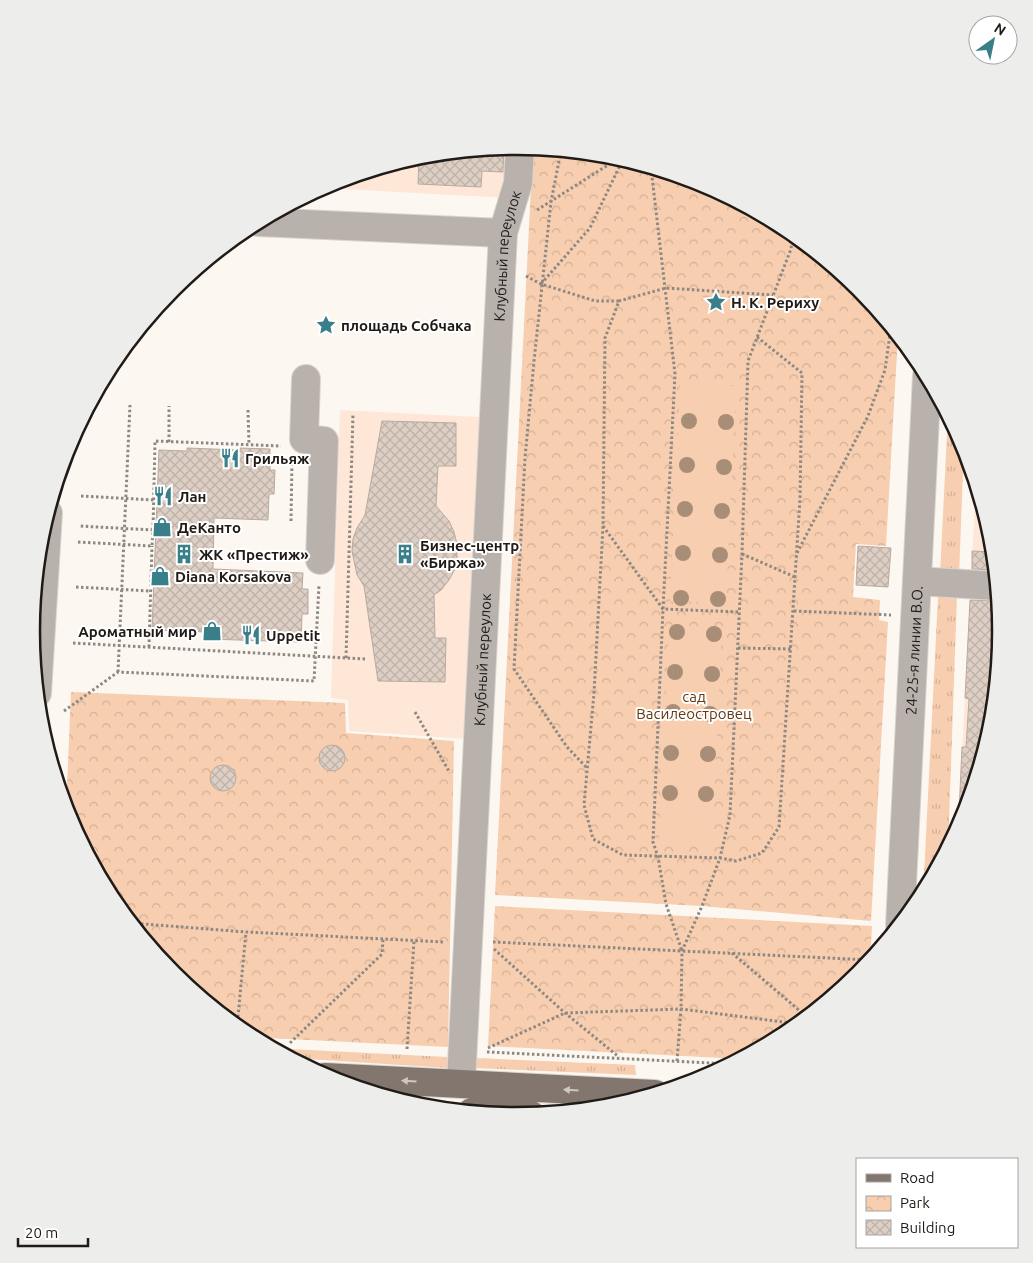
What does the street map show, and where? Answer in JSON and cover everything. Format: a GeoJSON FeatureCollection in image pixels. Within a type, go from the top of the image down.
{"type":"FeatureCollection","features":[{"type":"Feature","properties":{"kind":"main road"},"geometry":{"type":"LineString","coordinates":[[351,1078],[636,1093]]}},
{"type":"Feature","properties":{"kind":"street","name":"Клубный переулок"},"geometry":{"type":"LineString","coordinates":[[461,1084],[503,233],[518,183],[520,155]]}},
{"type":"Feature","properties":{"kind":"street"},"geometry":{"type":"LineString","coordinates":[[272,223],[503,233]]}},
{"type":"Feature","properties":{"kind":"street"},"geometry":{"type":"LineString","coordinates":[[306,379],[304,440],[324,441],[320,560]]}},
{"type":"Feature","properties":{"kind":"street","name":"24-25-я линии В.О."},"geometry":{"type":"LineString","coordinates":[[901,914],[926,389]]}},
{"type":"Feature","properties":{"kind":"street"},"geometry":{"type":"LineString","coordinates":[[917,581],[991,586]]}},
{"type":"Feature","properties":{"kind":"path"},"geometry":{"type":"LineString","coordinates":[[560,157],[551,202],[541,284],[526,458],[514,669],[567,747],[587,769]]}},
{"type":"Feature","properties":{"kind":"path"},"geometry":{"type":"LineString","coordinates":[[530,215],[610,164]]}},
{"type":"Feature","properties":{"kind":"path"},"geometry":{"type":"LineString","coordinates":[[541,284],[590,228],[619,166]]}},
{"type":"Feature","properties":{"kind":"path"},"geometry":{"type":"LineString","coordinates":[[652,175],[675,374],[662,609],[653,842],[658,857],[666,904],[682,951],[681,1009],[677,1061]]}},
{"type":"Feature","properties":{"kind":"path"},"geometry":{"type":"LineString","coordinates":[[682,951],[720,858],[730,815],[742,554],[748,361],[792,249],[792,243]]}},
{"type":"Feature","properties":{"kind":"path"},"geometry":{"type":"LineString","coordinates":[[501,273],[527,276],[541,284],[595,301],[619,301],[666,288],[773,295]]}},
{"type":"Feature","properties":{"kind":"path"},"geometry":{"type":"LineString","coordinates":[[619,301],[605,338],[603,526],[594,693],[584,805],[594,839],[623,855],[720,858],[736,861],[762,853],[779,827],[800,499],[802,373],[757,337]]}},
{"type":"Feature","properties":{"kind":"path"},"geometry":{"type":"LineString","coordinates":[[796,555],[868,416],[885,370],[891,336]]}},
{"type":"Feature","properties":{"kind":"path"},"geometry":{"type":"LineString","coordinates":[[118,672],[130,404]]}},
{"type":"Feature","properties":{"kind":"path"},"geometry":{"type":"LineString","coordinates":[[169,406],[169,442]]}},
{"type":"Feature","properties":{"kind":"path"},"geometry":{"type":"LineString","coordinates":[[248,410],[249,445]]}},
{"type":"Feature","properties":{"kind":"path"},"geometry":{"type":"LineString","coordinates":[[346,658],[353,414]]}},
{"type":"Feature","properties":{"kind":"path"},"geometry":{"type":"LineString","coordinates":[[149,647],[156,441],[284,446]]}},
{"type":"Feature","properties":{"kind":"path"},"geometry":{"type":"LineString","coordinates":[[291,521],[292,450]]}},
{"type":"Feature","properties":{"kind":"path"},"geometry":{"type":"LineString","coordinates":[[80,496],[154,500]]}},
{"type":"Feature","properties":{"kind":"path"},"geometry":{"type":"LineString","coordinates":[[79,526],[153,530]]}},
{"type":"Feature","properties":{"kind":"path"},"geometry":{"type":"LineString","coordinates":[[603,526],[662,609]]}},
{"type":"Feature","properties":{"kind":"path"},"geometry":{"type":"LineString","coordinates":[[78,542],[152,546]]}},
{"type":"Feature","properties":{"kind":"path"},"geometry":{"type":"LineString","coordinates":[[742,554],[795,576]]}},
{"type":"Feature","properties":{"kind":"path"},"geometry":{"type":"LineString","coordinates":[[64,711],[118,672],[314,681],[320,560],[349,562]]}},
{"type":"Feature","properties":{"kind":"path"},"geometry":{"type":"LineString","coordinates":[[76,587],[150,591]]}},
{"type":"Feature","properties":{"kind":"path"},"geometry":{"type":"LineString","coordinates":[[662,609],[739,612]]}},
{"type":"Feature","properties":{"kind":"path"},"geometry":{"type":"LineString","coordinates":[[794,611],[893,615]]}},
{"type":"Feature","properties":{"kind":"path"},"geometry":{"type":"LineString","coordinates":[[73,643],[365,659]]}},
{"type":"Feature","properties":{"kind":"path"},"geometry":{"type":"LineString","coordinates":[[738,648],[791,649]]}},
{"type":"Feature","properties":{"kind":"path"},"geometry":{"type":"LineString","coordinates":[[415,712],[453,778]]}},
{"type":"Feature","properties":{"kind":"path"},"geometry":{"type":"LineString","coordinates":[[139,924],[246,932],[467,942]]}},
{"type":"Feature","properties":{"kind":"path"},"geometry":{"type":"LineString","coordinates":[[238,1018],[246,932]]}},
{"type":"Feature","properties":{"kind":"path"},"geometry":{"type":"LineString","coordinates":[[290,1043],[382,954],[383,939]]}},
{"type":"Feature","properties":{"kind":"path"},"geometry":{"type":"LineString","coordinates":[[407,1049],[414,940]]}},
{"type":"Feature","properties":{"kind":"path"},"geometry":{"type":"LineString","coordinates":[[621,1058],[565,1013],[486,942],[861,960]]}},
{"type":"Feature","properties":{"kind":"path"},"geometry":{"type":"LineString","coordinates":[[732,953],[803,1013]]}},
{"type":"Feature","properties":{"kind":"path"},"geometry":{"type":"LineString","coordinates":[[718,1063],[480,1051],[565,1013],[681,1009],[789,1023]]}},
{"type":"Feature","properties":{"kind":"shaded area"},"geometry":{"type":"Polygon","coordinates":[[[511,155],[509,198],[339,189],[393,171],[424,164],[454,159],[511,155]]]}},
{"type":"Feature","properties":{"kind":"shaded area"},"geometry":{"type":"Polygon","coordinates":[[[340,410],[480,417],[468,739],[349,731],[348,700],[331,698],[340,410]]]}},
{"type":"Feature","properties":{"kind":"shaded area"},"geometry":{"type":"Polygon","coordinates":[[[975,501],[989,569],[992,600],[992,663],[989,694],[977,755],[959,808],[975,501]]]}},
{"type":"Feature","properties":{"kind":"green space","name":"сад Василеостровец"},"geometry":{"type":"Polygon","coordinates":[[[533,156],[548,156],[609,164],[670,180],[699,191],[755,219],[807,253],[831,273],[875,317],[897,345],[886,546],[856,544],[853,597],[880,600],[879,620],[888,622],[871,921],[702,906],[495,895],[533,156]]]}},
{"type":"Feature","properties":{"kind":"green space"},"geometry":{"type":"Polygon","coordinates":[[[680,384],[736,386],[726,603],[670,601],[680,384]]]}},
{"type":"Feature","properties":{"kind":"green space"},"geometry":{"type":"Polygon","coordinates":[[[947,428],[963,465],[959,577],[940,575],[947,428]]]}},
{"type":"Feature","properties":{"kind":"green space"},"geometry":{"type":"Polygon","coordinates":[[[957,596],[949,832],[924,878],[938,597],[957,596]]]}},
{"type":"Feature","properties":{"kind":"green space"},"geometry":{"type":"Polygon","coordinates":[[[669,625],[722,628],[712,843],[659,841],[669,625]]]}},
{"type":"Feature","properties":{"kind":"green space"},"geometry":{"type":"Polygon","coordinates":[[[71,692],[345,703],[346,733],[454,741],[448,1047],[268,1038],[252,1028],[202,990],[158,946],[138,922],[104,870],[76,814],[67,790],[71,692]]]}},
{"type":"Feature","properties":{"kind":"green space"},"geometry":{"type":"Polygon","coordinates":[[[495,906],[872,926],[871,950],[831,990],[781,1028],[728,1058],[488,1046],[495,906]]]}},
{"type":"Feature","properties":{"kind":"green space"},"geometry":{"type":"Polygon","coordinates":[[[287,1049],[447,1057],[448,1068],[306,1059],[287,1049]]]}},
{"type":"Feature","properties":{"kind":"green space"},"geometry":{"type":"Polygon","coordinates":[[[474,1058],[635,1065],[636,1075],[474,1068],[474,1058]]]}},
{"type":"Feature","properties":{"kind":"building"},"geometry":{"type":"Polygon","coordinates":[[[504,155],[503,172],[482,171],[481,187],[418,184],[419,165],[454,159],[504,155]]]}},
{"type":"Feature","properties":{"kind":"building","name":"Бизнес-центр «Биржа»"},"geometry":{"type":"Polygon","coordinates":[[[382,421],[456,423],[456,466],[438,466],[436,506],[449,521],[457,544],[455,569],[441,590],[434,595],[435,638],[446,638],[445,682],[378,681],[364,586],[357,575],[352,551],[353,539],[365,515],[382,421]]]}},
{"type":"Feature","properties":{"kind":"building","name":"ЖК «Престиж»"},"geometry":{"type":"Polygon","coordinates":[[[187,448],[270,449],[270,470],[275,470],[274,494],[269,494],[268,520],[214,518],[213,569],[303,573],[302,589],[308,589],[308,614],[302,614],[301,642],[206,639],[206,632],[152,630],[159,450],[187,451],[187,448]]]}},
{"type":"Feature","properties":{"kind":"building"},"geometry":{"type":"Polygon","coordinates":[[[858,546],[891,548],[888,587],[856,585],[858,546]]]}},
{"type":"Feature","properties":{"kind":"building"},"geometry":{"type":"Polygon","coordinates":[[[972,551],[986,552],[989,570],[972,569],[972,551]]]}},
{"type":"Feature","properties":{"kind":"building"},"geometry":{"type":"Polygon","coordinates":[[[970,600],[992,601],[992,663],[989,694],[977,755],[959,808],[962,747],[966,747],[969,699],[965,698],[970,600]]]}},
{"type":"Feature","properties":{"kind":"building"},"geometry":{"type":"Polygon","coordinates":[[[332,745],[341,749],[345,758],[341,767],[332,771],[323,767],[319,758],[323,749],[332,745]]]}},
{"type":"Feature","properties":{"kind":"building"},"geometry":{"type":"Polygon","coordinates":[[[223,765],[232,769],[236,778],[232,787],[223,791],[214,787],[210,778],[214,769],[223,765]]]}},
{"type":"Feature","properties":{"kind":"place","name":"Н. К. Рериху"},"geometry":{"type":"Point","coordinates":[716,302]}},
{"type":"Feature","properties":{"kind":"place","name":"площадь Собчака"},"geometry":{"type":"Point","coordinates":[326,325]}},
{"type":"Feature","properties":{"kind":"place","name":"Грильяж"},"geometry":{"type":"Point","coordinates":[230,458]}},
{"type":"Feature","properties":{"kind":"place","name":"Лан"},"geometry":{"type":"Point","coordinates":[163,496]}},
{"type":"Feature","properties":{"kind":"place","name":"ДеКанто"},"geometry":{"type":"Point","coordinates":[162,527]}},
{"type":"Feature","properties":{"kind":"place","name":"ЖК «Престиж»"},"geometry":{"type":"Point","coordinates":[184,554]}},
{"type":"Feature","properties":{"kind":"place","name":"Бизнес-центр «Биржа»"},"geometry":{"type":"Point","coordinates":[405,554]}},
{"type":"Feature","properties":{"kind":"place","name":"Diana Korsakova"},"geometry":{"type":"Point","coordinates":[160,576]}},
{"type":"Feature","properties":{"kind":"place","name":"Ароматный мир"},"geometry":{"type":"Point","coordinates":[212,631]}},
{"type":"Feature","properties":{"kind":"place","name":"Uppetit"},"geometry":{"type":"Point","coordinates":[251,635]}}]}
